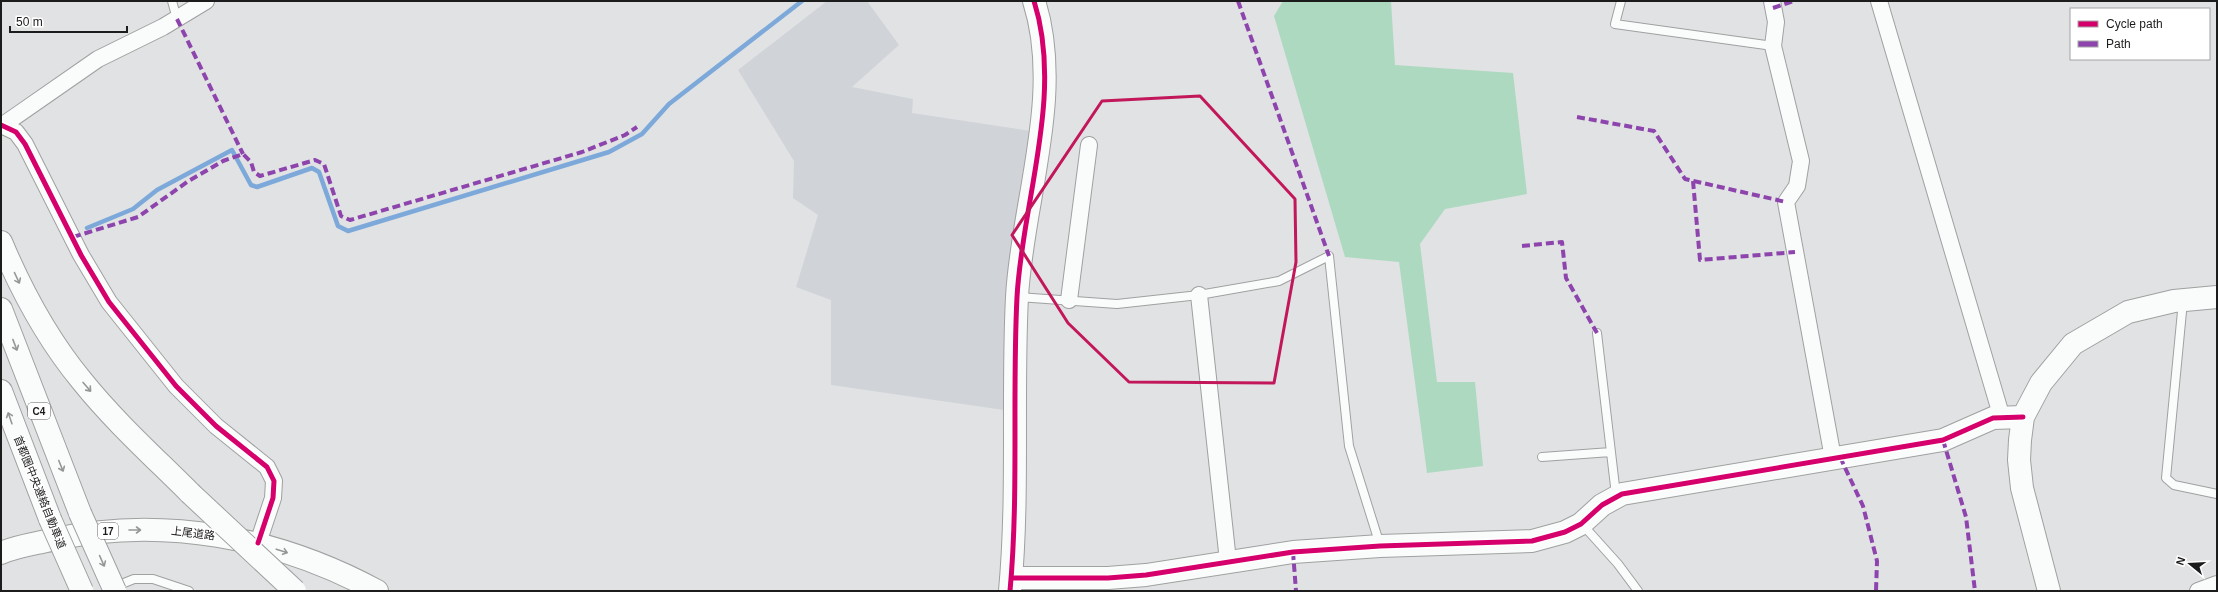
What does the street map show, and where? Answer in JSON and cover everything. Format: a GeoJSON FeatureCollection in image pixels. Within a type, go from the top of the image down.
{"type":"FeatureCollection","features":[{"type":"Feature","properties":{"kind":"main road"},"geometry":{"type":"LineString","coordinates":[[1034,1],[1042,24],[1046,93],[1017,297],[1014,528],[1010,584],[1108,578],[1146,574],[1293,552],[1380,546],[1532,541],[1565,532],[1581,524],[1602,505],[1616,498],[1641,490],[1943,440],[1993,418],[2024,417]]}},
{"type":"Feature","properties":{"kind":"main road"},"geometry":{"type":"LineString","coordinates":[[1,242],[22,288],[38,318],[82,381],[113,416],[190,493],[295,591]]}},
{"type":"Feature","properties":{"kind":"main road"},"geometry":{"type":"LineString","coordinates":[[2049,591],[2022,488],[2020,440],[2024,417],[2041,383],[2072,344],[2128,312],[2183,300],[2217,296]]}},
{"type":"Feature","properties":{"kind":"main road","name":"C4"},"geometry":{"type":"LineString","coordinates":[[1,308],[80,513],[115,591]]}},
{"type":"Feature","properties":{"kind":"main road","name":"首都圏中央連絡自動車道"},"geometry":{"type":"LineString","coordinates":[[1,391],[50,519],[82,591]]}},
{"type":"Feature","properties":{"kind":"main road","name":"上尾道路"},"geometry":{"type":"LineString","coordinates":[[1,553],[12,548],[73,535],[119,530],[173,530],[258,544],[316,562],[350,576],[377,591]]}},
{"type":"Feature","properties":{"kind":"street"},"geometry":{"type":"LineString","coordinates":[[206,1],[177,19],[98,59],[2,125],[16,132],[25,144],[81,255],[109,302],[139,341],[176,386],[216,426],[267,467],[274,481],[274,498],[258,544]]}},
{"type":"Feature","properties":{"kind":"street"},"geometry":{"type":"LineString","coordinates":[[1772,1],[1776,22],[1773,46],[1801,161],[1797,186],[1786,202],[1833,458]]}},
{"type":"Feature","properties":{"kind":"street"},"geometry":{"type":"LineString","coordinates":[[1879,1],[2002,418]]}},
{"type":"Feature","properties":{"kind":"street"},"geometry":{"type":"LineString","coordinates":[[1069,300],[1089,145]]}},
{"type":"Feature","properties":{"kind":"street"},"geometry":{"type":"LineString","coordinates":[[1199,295],[1228,561]]}},
{"type":"Feature","properties":{"kind":"street"},"geometry":{"type":"LineString","coordinates":[[2198,591],[2217,584]]}},
{"type":"Feature","properties":{"kind":"lane"},"geometry":{"type":"LineString","coordinates":[[172,1],[177,19]]}},
{"type":"Feature","properties":{"kind":"lane"},"geometry":{"type":"LineString","coordinates":[[1621,1],[1615,24],[1773,46]]}},
{"type":"Feature","properties":{"kind":"lane"},"geometry":{"type":"LineString","coordinates":[[1017,297],[1116,304],[1199,295],[1279,281],[1329,256],[1349,446],[1380,546]]}},
{"type":"Feature","properties":{"kind":"lane"},"geometry":{"type":"LineString","coordinates":[[2183,300],[2166,478],[2174,485],[2217,494]]}},
{"type":"Feature","properties":{"kind":"lane"},"geometry":{"type":"LineString","coordinates":[[1597,333],[1616,498]]}},
{"type":"Feature","properties":{"kind":"lane"},"geometry":{"type":"LineString","coordinates":[[1542,457],[1611,452]]}},
{"type":"Feature","properties":{"kind":"lane"},"geometry":{"type":"LineString","coordinates":[[1581,524],[1618,564],[1638,591]]}},
{"type":"Feature","properties":{"kind":"lane"},"geometry":{"type":"LineString","coordinates":[[104,591],[134,579],[153,579],[189,591]]}},
{"type":"Feature","properties":{"kind":"highlighted area"},"geometry":{"type":"Polygon","coordinates":[[[1200,96],[1295,199],[1296,262],[1274,383],[1129,382],[1068,323],[1012,235],[1102,101],[1200,96]]]}},
{"type":"Feature","properties":{"kind":"shaded area"},"geometry":{"type":"Polygon","coordinates":[[[827,1],[867,1],[899,45],[852,87],[913,99],[912,113],[1031,131],[1009,295],[1004,410],[831,385],[831,300],[796,287],[818,215],[793,198],[794,161],[738,70],[827,1]]]}},
{"type":"Feature","properties":{"kind":"green space"},"geometry":{"type":"Polygon","coordinates":[[[1283,1],[1391,1],[1395,65],[1513,73],[1527,194],[1445,209],[1420,244],[1437,382],[1475,382],[1483,466],[1427,473],[1399,262],[1345,257],[1274,16],[1283,1]]]}},
{"type":"Feature","properties":{"kind":"waterway"},"geometry":{"type":"LineString","coordinates":[[87,228],[133,209],[157,190],[232,150],[251,185],[257,187],[312,168],[319,172],[338,226],[348,231],[609,152],[642,134],[669,104],[802,1]]}},
{"type":"Feature","properties":{"kind":"marked path"},"geometry":{"type":"LineString","coordinates":[[1238,1],[1329,256]]}},
{"type":"Feature","properties":{"kind":"marked path"},"geometry":{"type":"LineString","coordinates":[[1773,8],[1794,1]]}},
{"type":"Feature","properties":{"kind":"marked path"},"geometry":{"type":"LineString","coordinates":[[177,19],[243,154]]}},
{"type":"Feature","properties":{"kind":"marked path"},"geometry":{"type":"LineString","coordinates":[[1577,117],[1654,131],[1685,179],[1786,202]]}},
{"type":"Feature","properties":{"kind":"marked path"},"geometry":{"type":"LineString","coordinates":[[73,237],[138,217],[187,182],[223,161],[243,154],[251,162],[254,172],[260,176],[315,160],[324,164],[341,216],[350,220],[582,152],[625,135],[637,127]]}},
{"type":"Feature","properties":{"kind":"marked path"},"geometry":{"type":"LineString","coordinates":[[1693,181],[1700,260],[1795,252]]}},
{"type":"Feature","properties":{"kind":"marked path"},"geometry":{"type":"LineString","coordinates":[[1522,246],[1562,242],[1566,278],[1597,333]]}},
{"type":"Feature","properties":{"kind":"marked path"},"geometry":{"type":"LineString","coordinates":[[1943,440],[1966,517],[1975,591]]}},
{"type":"Feature","properties":{"kind":"marked path"},"geometry":{"type":"LineString","coordinates":[[1840,457],[1863,506],[1877,561],[1876,591]]}},
{"type":"Feature","properties":{"kind":"marked path"},"geometry":{"type":"LineString","coordinates":[[1293,552],[1296,591]]}},
{"type":"Feature","properties":{"kind":"cycle path"},"geometry":{"type":"LineString","coordinates":[[1010,591],[1013,554],[1015,481],[1015,370],[1017,297],[1020,261],[1039,149],[1045,74],[1042,37],[1034,1]]}},
{"type":"Feature","properties":{"kind":"cycle path"},"geometry":{"type":"LineString","coordinates":[[1,125],[16,132],[25,144],[81,255],[109,302],[176,386],[216,426],[267,467],[274,481],[273,498],[258,543]]}},
{"type":"Feature","properties":{"kind":"cycle path"},"geometry":{"type":"LineString","coordinates":[[1011,578],[1108,578],[1146,575],[1293,552],[1380,546],[1532,541],[1565,532],[1581,524],[1602,505],[1622,494],[1943,440],[1993,418],[2023,417]]}}]}
